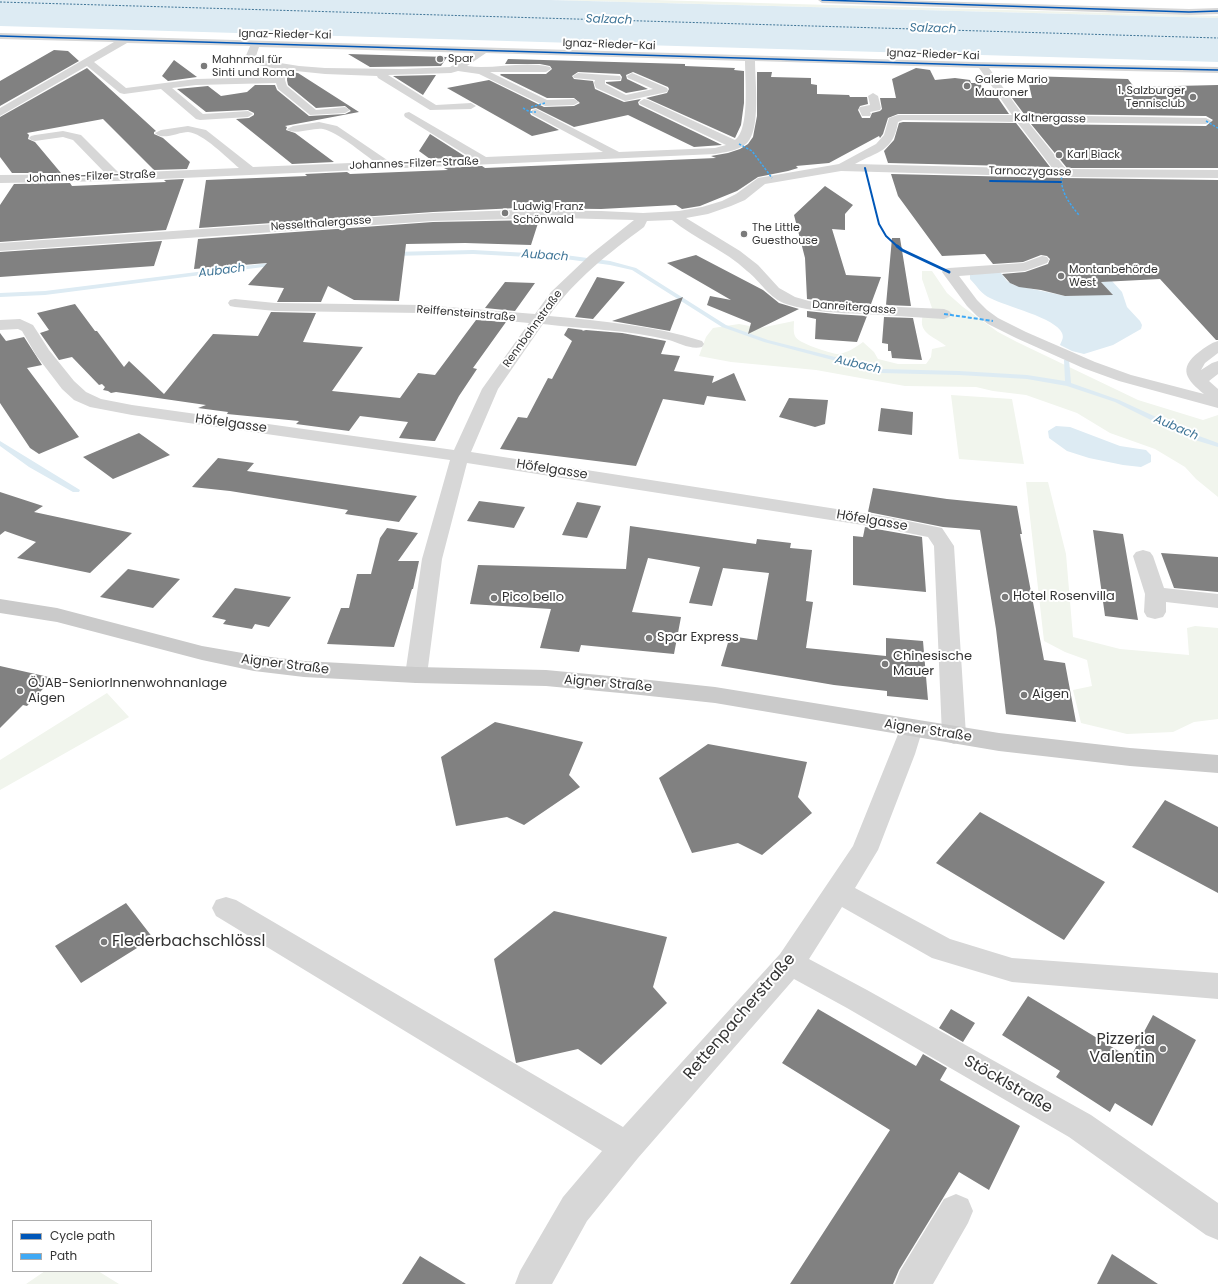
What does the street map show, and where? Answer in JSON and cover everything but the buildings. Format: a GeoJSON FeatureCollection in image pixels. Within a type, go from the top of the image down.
{"type":"FeatureCollection","features":[{"type":"Feature","properties":{"kind":"main road","name":"Aigner Straße"},"geometry":{"type":"LineString","coordinates":[[0,606],[64,617],[202,653],[254,663],[304,669],[416,675],[546,678],[692,692],[954,735],[1130,757],[1218,764]]}},
{"type":"Feature","properties":{"kind":"street"},"geometry":{"type":"LineString","coordinates":[[822,0],[1064,4],[1090,8],[1189,12],[1218,11]]}},
{"type":"Feature","properties":{"kind":"street"},"geometry":{"type":"LineString","coordinates":[[960,0],[1017,3]]}},
{"type":"Feature","properties":{"kind":"street"},"geometry":{"type":"LineString","coordinates":[[1084,0],[1090,8]]}},
{"type":"Feature","properties":{"kind":"street","name":"Ignaz-Rieder-Kai"},"geometry":{"type":"LineString","coordinates":[[1,36],[628,54],[750,59],[1218,70]]}},
{"type":"Feature","properties":{"kind":"street"},"geometry":{"type":"LineString","coordinates":[[0,113],[126,39]]}},
{"type":"Feature","properties":{"kind":"street","name":"Ignaz-Rieder-Kai"},"geometry":{"type":"LineString","coordinates":[[256,43],[250,59],[282,66],[382,72],[446,70],[458,68],[486,50]]}},
{"type":"Feature","properties":{"kind":"street"},"geometry":{"type":"LineString","coordinates":[[578,76],[622,78],[627,70],[628,54]]}},
{"type":"Feature","properties":{"kind":"street"},"geometry":{"type":"LineString","coordinates":[[644,102],[736,145],[745,139],[748,130],[750,59]]}},
{"type":"Feature","properties":{"kind":"street"},"geometry":{"type":"LineString","coordinates":[[88,62],[124,91],[138,91],[196,82],[280,80]]}},
{"type":"Feature","properties":{"kind":"street"},"geometry":{"type":"LineString","coordinates":[[982,65],[1020,119],[1062,173]]}},
{"type":"Feature","properties":{"kind":"street"},"geometry":{"type":"LineString","coordinates":[[282,66],[280,80],[282,87],[314,113],[345,110]]}},
{"type":"Feature","properties":{"kind":"street"},"geometry":{"type":"LineString","coordinates":[[1135,67],[1140,73],[1149,77],[1218,79]]}},
{"type":"Feature","properties":{"kind":"street"},"geometry":{"type":"LineString","coordinates":[[458,68],[484,72],[545,103],[574,102]]}},
{"type":"Feature","properties":{"kind":"street"},"geometry":{"type":"LineString","coordinates":[[476,70],[498,68],[546,69]]}},
{"type":"Feature","properties":{"kind":"street"},"geometry":{"type":"LineString","coordinates":[[1112,68],[1132,78]]}},
{"type":"Feature","properties":{"kind":"street"},"geometry":{"type":"LineString","coordinates":[[602,77],[600,86],[626,98],[663,90],[627,70]]}},
{"type":"Feature","properties":{"kind":"street"},"geometry":{"type":"LineString","coordinates":[[382,72],[382,76],[434,108],[471,106]]}},
{"type":"Feature","properties":{"kind":"street"},"geometry":{"type":"LineString","coordinates":[[163,86],[200,117],[248,114]]}},
{"type":"Feature","properties":{"kind":"street"},"geometry":{"type":"LineString","coordinates":[[866,114],[864,109],[876,108],[873,96]]}},
{"type":"Feature","properties":{"kind":"street"},"geometry":{"type":"LineString","coordinates":[[536,112],[618,156]]}},
{"type":"Feature","properties":{"kind":"street"},"geometry":{"type":"LineString","coordinates":[[409,115],[484,161]]}},
{"type":"Feature","properties":{"kind":"street","name":"Kaltnergasse"},"geometry":{"type":"LineString","coordinates":[[841,167],[846,163],[872,152],[882,145],[891,133],[892,122],[894,119],[914,117],[1206,121]]}},
{"type":"Feature","properties":{"kind":"street"},"geometry":{"type":"LineString","coordinates":[[1162,120],[1173,131],[1195,132]]}},
{"type":"Feature","properties":{"kind":"street"},"geometry":{"type":"LineString","coordinates":[[293,129],[319,125],[333,128],[387,165]]}},
{"type":"Feature","properties":{"kind":"street"},"geometry":{"type":"LineString","coordinates":[[162,133],[188,129],[202,132],[250,172]]}},
{"type":"Feature","properties":{"kind":"street"},"geometry":{"type":"LineString","coordinates":[[35,138],[63,134],[77,137],[116,177]]}},
{"type":"Feature","properties":{"kind":"street","name":"Johannes-Filzer-Straße"},"geometry":{"type":"LineString","coordinates":[[0,179],[116,177],[618,156],[710,151],[736,145]]}},
{"type":"Feature","properties":{"kind":"street"},"geometry":{"type":"LineString","coordinates":[[643,217],[674,215],[707,210],[742,196],[753,185],[762,181],[841,167]]}},
{"type":"Feature","properties":{"kind":"street","name":"Tarnoczygasse"},"geometry":{"type":"LineString","coordinates":[[841,167],[1062,173],[1218,174]]}},
{"type":"Feature","properties":{"kind":"street","name":"Nesselthalergasse"},"geometry":{"type":"LineString","coordinates":[[0,247],[417,218],[544,214],[643,217]]}},
{"type":"Feature","properties":{"kind":"street","name":"Danreitergasse"},"geometry":{"type":"LineString","coordinates":[[674,215],[685,224],[735,254],[753,268],[774,291],[790,300],[808,305],[831,308],[944,314]]}},
{"type":"Feature","properties":{"kind":"street","name":"Rennbahnstraße"},"geometry":{"type":"LineString","coordinates":[[416,675],[432,559],[460,456],[490,389],[556,295],[592,260],[635,227],[643,217]]}},
{"type":"Feature","properties":{"kind":"street"},"geometry":{"type":"LineString","coordinates":[[1042,260],[1025,267],[949,272],[972,303],[982,313],[1021,335],[1089,365],[1125,378],[1218,403]]}},
{"type":"Feature","properties":{"kind":"street","name":"Reiffensteinstraße"},"geometry":{"type":"LineString","coordinates":[[234,303],[275,307],[423,309],[538,319],[640,330],[672,336],[696,344]]}},
{"type":"Feature","properties":{"kind":"street","name":"Höfelgasse"},"geometry":{"type":"LineString","coordinates":[[0,325],[20,324],[28,328],[42,352],[68,385],[80,396],[96,403],[132,410],[460,456],[888,523],[935,532],[944,546],[954,735]]}},
{"type":"Feature","properties":{"kind":"street"},"geometry":{"type":"LineString","coordinates":[[1218,346],[1203,355],[1194,364],[1193,372],[1201,383],[1218,398]]}},
{"type":"Feature","properties":{"kind":"street"},"geometry":{"type":"LineString","coordinates":[[1199,380],[1218,366]]}},
{"type":"Feature","properties":{"kind":"street"},"geometry":{"type":"LineString","coordinates":[[1143,556],[1155,603],[1218,602]]}},
{"type":"Feature","properties":{"kind":"street","name":"Rettenpacherstraße"},"geometry":{"type":"LineString","coordinates":[[533,1284],[575,1209],[626,1147],[790,963],[865,850],[903,754],[911,728]]}},
{"type":"Feature","properties":{"kind":"street"},"geometry":{"type":"LineString","coordinates":[[838,892],[942,949],[1012,970],[1218,986]]}},
{"type":"Feature","properties":{"kind":"street"},"geometry":{"type":"LineString","coordinates":[[226,908],[626,1147]]}},
{"type":"Feature","properties":{"kind":"street","name":"Stöcklstraße"},"geometry":{"type":"LineString","coordinates":[[790,963],[857,999],[1080,1126],[1218,1223]]}},
{"type":"Feature","properties":{"kind":"street"},"geometry":{"type":"LineString","coordinates":[[913,1284],[956,1211]]}},
{"type":"Feature","properties":{"kind":"shaded area"},"geometry":{"type":"Polygon","coordinates":[[[550,0],[654,0],[1218,16],[1218,18],[550,0]]]}},
{"type":"Feature","properties":{"kind":"shaded area"},"geometry":{"type":"Polygon","coordinates":[[[922,271],[932,271],[947,293],[963,307],[998,332],[1017,342],[1138,400],[1203,420],[1218,415],[1218,497],[1196,479],[1185,467],[1155,449],[1110,433],[1077,413],[1026,395],[993,391],[976,387],[905,386],[816,370],[731,362],[699,356],[706,337],[713,328],[739,324],[760,328],[794,321],[794,333],[797,339],[807,345],[821,350],[840,354],[851,350],[863,342],[874,352],[878,359],[898,364],[926,364],[931,357],[932,349],[946,346],[927,333],[922,325],[924,312],[932,308],[922,279],[922,271]]]}},
{"type":"Feature","properties":{"kind":"shaded area"},"geometry":{"type":"Polygon","coordinates":[[[951,395],[1012,399],[1024,464],[959,459],[951,395]]]}},
{"type":"Feature","properties":{"kind":"shaded area"},"geometry":{"type":"Polygon","coordinates":[[[1026,482],[1048,482],[1066,554],[1073,637],[1120,649],[1189,655],[1187,628],[1195,626],[1218,628],[1218,719],[1194,722],[1173,732],[1127,734],[1081,723],[1073,690],[1092,686],[1087,660],[1065,652],[1044,641],[1026,482]]]}},
{"type":"Feature","properties":{"kind":"shaded area"},"geometry":{"type":"Polygon","coordinates":[[[107,693],[129,717],[0,790],[0,760],[107,693]]]}},
{"type":"Feature","properties":{"kind":"shaded area"},"geometry":{"type":"Polygon","coordinates":[[[44,1272],[100,1272],[119,1284],[26,1284],[44,1272]]]}},
{"type":"Feature","properties":{"kind":"water","name":"Salzach"},"geometry":{"type":"Polygon","coordinates":[[[0,0],[550,0],[1218,18],[1218,62],[0,26],[0,0]]]}},
{"type":"Feature","properties":{"kind":"water"},"geometry":{"type":"Polygon","coordinates":[[[980,272],[1001,273],[1007,281],[1014,285],[1065,296],[1112,294],[1101,282],[1112,281],[1122,292],[1127,307],[1140,321],[1142,325],[1141,329],[1113,345],[1084,354],[1072,351],[1060,345],[1063,338],[1062,333],[1050,322],[1041,317],[984,295],[970,279],[970,275],[980,272]]]}},
{"type":"Feature","properties":{"kind":"water"},"geometry":{"type":"Polygon","coordinates":[[[1056,426],[1070,427],[1120,446],[1146,450],[1151,455],[1151,462],[1141,467],[1123,465],[1089,458],[1067,451],[1049,438],[1048,431],[1056,426]]]}},
{"type":"Feature","properties":{"kind":"waterway","name":"Aubach"},"geometry":{"type":"LineString","coordinates":[[393,254],[473,252],[565,257],[610,263],[634,269],[724,326],[766,341],[882,371],[1027,377],[1068,384]]}},
{"type":"Feature","properties":{"kind":"waterway","name":"Aubach"},"geometry":{"type":"LineString","coordinates":[[0,295],[45,293],[277,264]]}},
{"type":"Feature","properties":{"kind":"waterway","name":"Aubach"},"geometry":{"type":"LineString","coordinates":[[1067,360],[1068,384]]}},
{"type":"Feature","properties":{"kind":"waterway","name":"Aubach"},"geometry":{"type":"LineString","coordinates":[[1068,384],[1117,401],[1188,435],[1218,445]]}},
{"type":"Feature","properties":{"kind":"waterway","name":"Aubach"},"geometry":{"type":"LineString","coordinates":[[0,443],[32,465],[76,490]]}},
{"type":"Feature","properties":{"kind":"ferry route"},"geometry":{"type":"LineString","coordinates":[[0,2],[1218,38]]}},
{"type":"Feature","properties":{"kind":"marked path"},"geometry":{"type":"LineString","coordinates":[[531,107],[545,103]]}},
{"type":"Feature","properties":{"kind":"marked path"},"geometry":{"type":"LineString","coordinates":[[523,108],[530,112],[536,112]]}},
{"type":"Feature","properties":{"kind":"marked path"},"geometry":{"type":"LineString","coordinates":[[1206,121],[1218,128]]}},
{"type":"Feature","properties":{"kind":"marked path"},"geometry":{"type":"LineString","coordinates":[[739,144],[752,151],[772,178]]}},
{"type":"Feature","properties":{"kind":"marked path"},"geometry":{"type":"LineString","coordinates":[[1062,173],[1061,184],[1065,196],[1079,215]]}},
{"type":"Feature","properties":{"kind":"marked path"},"geometry":{"type":"LineString","coordinates":[[944,314],[993,321]]}},
{"type":"Feature","properties":{"kind":"cycle path"},"geometry":{"type":"LineString","coordinates":[[822,0],[1189,12],[1218,11]]}},
{"type":"Feature","properties":{"kind":"cycle path"},"geometry":{"type":"LineString","coordinates":[[0,36],[974,65],[1218,70]]}},
{"type":"Feature","properties":{"kind":"cycle path"},"geometry":{"type":"LineString","coordinates":[[865,168],[879,224],[886,236],[902,250],[949,272]]}},
{"type":"Feature","properties":{"kind":"cycle path"},"geometry":{"type":"LineString","coordinates":[[990,181],[1061,182]]}},
{"type":"Feature","properties":{"kind":"place","name":"Spar"},"geometry":{"type":"Point","coordinates":[440,59]}},
{"type":"Feature","properties":{"kind":"place","name":"Mahnmal für Sinti und Roma"},"geometry":{"type":"Point","coordinates":[204,66]}},
{"type":"Feature","properties":{"kind":"place","name":"Galerie Mario Mauroner"},"geometry":{"type":"Point","coordinates":[967,86]}},
{"type":"Feature","properties":{"kind":"place","name":"1. Salzburger Tennisclub"},"geometry":{"type":"Point","coordinates":[1193,97]}},
{"type":"Feature","properties":{"kind":"place","name":"Karl Biack"},"geometry":{"type":"Point","coordinates":[1059,155]}},
{"type":"Feature","properties":{"kind":"place","name":"Ludwig Franz Schönwald"},"geometry":{"type":"Point","coordinates":[505,213]}},
{"type":"Feature","properties":{"kind":"place","name":"The Little Guesthouse"},"geometry":{"type":"Point","coordinates":[744,234]}},
{"type":"Feature","properties":{"kind":"place","name":"Montanbehörde West"},"geometry":{"type":"Point","coordinates":[1061,276]}},
{"type":"Feature","properties":{"kind":"place","name":"Hotel Rosenvilla"},"geometry":{"type":"Point","coordinates":[1005,597]}},
{"type":"Feature","properties":{"kind":"place","name":"Pico bello"},"geometry":{"type":"Point","coordinates":[494,598]}},
{"type":"Feature","properties":{"kind":"place","name":"Spar Express"},"geometry":{"type":"Point","coordinates":[649,638]}},
{"type":"Feature","properties":{"kind":"place","name":"Chinesische Mauer"},"geometry":{"type":"Point","coordinates":[885,664]}},
{"type":"Feature","properties":{"kind":"place","name":"ÖJAB-SeniorInnenwohnanlage Aigen"},"geometry":{"type":"Point","coordinates":[20,691]}},
{"type":"Feature","properties":{"kind":"place","name":"Aigen"},"geometry":{"type":"Point","coordinates":[1024,695]}},
{"type":"Feature","properties":{"kind":"place","name":"Flederbachschlössl"},"geometry":{"type":"Point","coordinates":[104,942]}},
{"type":"Feature","properties":{"kind":"place","name":"Pizzeria Valentin"},"geometry":{"type":"Point","coordinates":[1163,1049]}}]}
